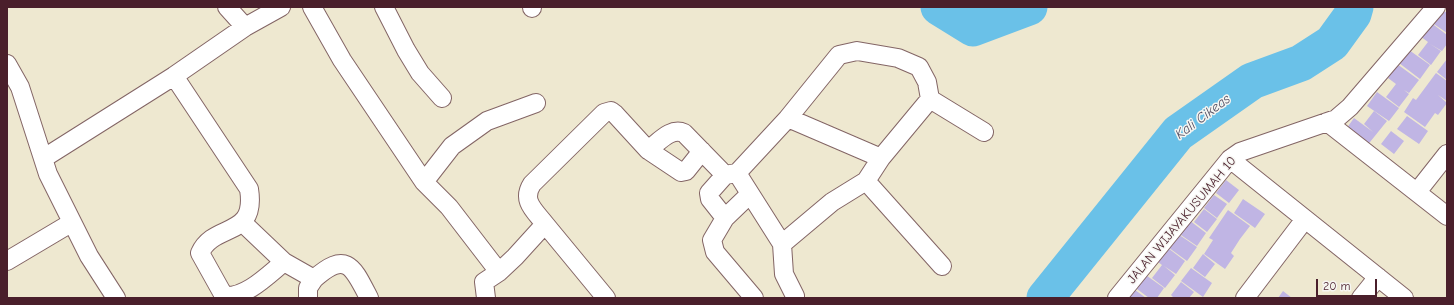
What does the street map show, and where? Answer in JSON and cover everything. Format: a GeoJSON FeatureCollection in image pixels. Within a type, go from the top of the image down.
{"type":"FeatureCollection","features":[{"type":"Feature","properties":{"kind":"street"},"geometry":{"type":"LineString","coordinates":[[227,7],[245,27]]}},
{"type":"Feature","properties":{"kind":"street"},"geometry":{"type":"LineString","coordinates":[[44,158],[174,76],[245,27],[281,7]]}},
{"type":"Feature","properties":{"kind":"street"},"geometry":{"type":"LineString","coordinates":[[312,7],[342,60],[424,182],[449,208],[499,272]]}},
{"type":"Feature","properties":{"kind":"street"},"geometry":{"type":"LineString","coordinates":[[384,7],[406,50],[420,73],[442,98]]}},
{"type":"Feature","properties":{"kind":"street","name":"JALAN WIJAYAKUSUMAH 10"},"geometry":{"type":"LineString","coordinates":[[1117,298],[1230,159],[1240,152],[1336,119],[1350,107],[1436,7]]}},
{"type":"Feature","properties":{"kind":"street"},"geometry":{"type":"LineString","coordinates":[[725,218],[710,199],[709,193],[731,174],[788,118],[839,55],[857,51],[898,58],[919,67],[927,82],[930,99],[984,132]]}},
{"type":"Feature","properties":{"kind":"street"},"geometry":{"type":"LineString","coordinates":[[7,64],[20,88],[48,174],[71,223],[89,256],[116,298]]}},
{"type":"Feature","properties":{"kind":"street"},"geometry":{"type":"LineString","coordinates":[[174,76],[249,189],[251,204],[243,223],[204,244],[200,253],[224,296],[234,297],[257,284],[284,262]]}},
{"type":"Feature","properties":{"kind":"street"},"geometry":{"type":"LineString","coordinates":[[782,244],[832,202],[866,181],[881,158],[930,99]]}},
{"type":"Feature","properties":{"kind":"street"},"geometry":{"type":"LineString","coordinates":[[424,182],[452,146],[487,121],[536,103]]}},
{"type":"Feature","properties":{"kind":"street"},"geometry":{"type":"LineString","coordinates":[[606,298],[528,201],[527,191],[532,184],[604,113],[611,111],[616,114],[648,150],[681,172],[686,171],[702,151]]}},
{"type":"Feature","properties":{"kind":"street"},"geometry":{"type":"LineString","coordinates":[[788,118],[881,158]]}},
{"type":"Feature","properties":{"kind":"street"},"geometry":{"type":"LineString","coordinates":[[1328,122],[1447,216]]}},
{"type":"Feature","properties":{"kind":"street"},"geometry":{"type":"LineString","coordinates":[[648,150],[673,131],[678,130],[684,133],[702,151],[731,174],[750,194],[782,244],[784,274],[795,296],[794,298]]}},
{"type":"Feature","properties":{"kind":"street"},"geometry":{"type":"LineString","coordinates":[[1416,192],[1447,154]]}},
{"type":"Feature","properties":{"kind":"street"},"geometry":{"type":"LineString","coordinates":[[1230,159],[1404,298]]}},
{"type":"Feature","properties":{"kind":"street"},"geometry":{"type":"LineString","coordinates":[[866,181],[942,266]]}},
{"type":"Feature","properties":{"kind":"street"},"geometry":{"type":"LineString","coordinates":[[747,296],[715,252],[712,240],[725,218],[750,194]]}},
{"type":"Feature","properties":{"kind":"street"},"geometry":{"type":"LineString","coordinates":[[1244,298],[1305,219]]}},
{"type":"Feature","properties":{"kind":"street"},"geometry":{"type":"LineString","coordinates":[[7,261],[71,223]]}},
{"type":"Feature","properties":{"kind":"street"},"geometry":{"type":"LineString","coordinates":[[243,223],[284,262],[314,279]]}},
{"type":"Feature","properties":{"kind":"street"},"geometry":{"type":"LineString","coordinates":[[486,298],[484,282],[499,272],[515,257],[545,224]]}},
{"type":"Feature","properties":{"kind":"street"},"geometry":{"type":"LineString","coordinates":[[308,298],[308,288],[314,279],[337,263],[350,266],[364,296]]}},
{"type":"Feature","properties":{"kind":"street"},"geometry":{"type":"LineString","coordinates":[[1361,298],[1378,277]]}},
{"type":"Feature","properties":{"kind":"building"},"geometry":{"type":"Polygon","coordinates":[[[1441,9],[1447,13],[1447,33],[1431,22],[1441,9]]]}},
{"type":"Feature","properties":{"kind":"building"},"geometry":{"type":"Polygon","coordinates":[[[1430,22],[1447,35],[1447,44],[1442,51],[1430,44],[1441,51],[1431,65],[1418,55],[1428,42],[1420,36],[1430,22]]]}},
{"type":"Feature","properties":{"kind":"building"},"geometry":{"type":"Polygon","coordinates":[[[1409,50],[1430,65],[1420,79],[1399,63],[1409,50]]]}},
{"type":"Feature","properties":{"kind":"building"},"geometry":{"type":"Polygon","coordinates":[[[1447,59],[1447,80],[1437,72],[1447,59]]]}},
{"type":"Feature","properties":{"kind":"building"},"geometry":{"type":"Polygon","coordinates":[[[1397,64],[1419,80],[1409,93],[1404,90],[1409,94],[1399,107],[1386,97],[1396,84],[1388,78],[1397,64]]]}},
{"type":"Feature","properties":{"kind":"building"},"geometry":{"type":"Polygon","coordinates":[[[1436,73],[1447,81],[1447,101],[1438,95],[1447,103],[1438,115],[1435,113],[1425,127],[1404,112],[1413,98],[1416,100],[1436,73]]]}},
{"type":"Feature","properties":{"kind":"building"},"geometry":{"type":"Polygon","coordinates":[[[1377,92],[1399,108],[1389,121],[1367,106],[1377,92]]]}},
{"type":"Feature","properties":{"kind":"building"},"geometry":{"type":"Polygon","coordinates":[[[1374,111],[1387,121],[1366,147],[1344,132],[1354,118],[1373,132],[1364,124],[1374,111]]]}},
{"type":"Feature","properties":{"kind":"building"},"geometry":{"type":"Polygon","coordinates":[[[1407,116],[1428,131],[1419,144],[1397,129],[1407,116]]]}},
{"type":"Feature","properties":{"kind":"building"},"geometry":{"type":"Polygon","coordinates":[[[1391,131],[1404,141],[1394,154],[1381,144],[1391,131]]]}},
{"type":"Feature","properties":{"kind":"building"},"geometry":{"type":"Polygon","coordinates":[[[1226,180],[1239,190],[1229,203],[1216,193],[1226,180]]]}},
{"type":"Feature","properties":{"kind":"building"},"geometry":{"type":"Polygon","coordinates":[[[1214,195],[1227,204],[1217,218],[1204,208],[1214,195]]]}},
{"type":"Feature","properties":{"kind":"building"},"geometry":{"type":"Polygon","coordinates":[[[1243,199],[1265,214],[1255,228],[1234,213],[1243,199]]]}},
{"type":"Feature","properties":{"kind":"building"},"geometry":{"type":"Polygon","coordinates":[[[1204,209],[1217,219],[1207,232],[1194,222],[1204,209]]]}},
{"type":"Feature","properties":{"kind":"building"},"geometry":{"type":"Polygon","coordinates":[[[1228,210],[1250,226],[1231,253],[1234,256],[1225,269],[1204,254],[1213,240],[1209,238],[1228,210]]]}},
{"type":"Feature","properties":{"kind":"building"},"geometry":{"type":"Polygon","coordinates":[[[1185,217],[1206,233],[1197,246],[1175,231],[1185,217]]]}},
{"type":"Feature","properties":{"kind":"building"},"geometry":{"type":"Polygon","coordinates":[[[1175,232],[1197,247],[1187,261],[1165,245],[1175,232]]]}},
{"type":"Feature","properties":{"kind":"building"},"geometry":{"type":"Polygon","coordinates":[[[1164,245],[1185,261],[1176,274],[1164,266],[1175,275],[1165,288],[1152,278],[1162,265],[1154,259],[1164,245]]]}},
{"type":"Feature","properties":{"kind":"building"},"geometry":{"type":"Polygon","coordinates":[[[1203,254],[1215,264],[1205,277],[1193,268],[1203,254]]]}},
{"type":"Feature","properties":{"kind":"building"},"geometry":{"type":"Polygon","coordinates":[[[1191,268],[1212,283],[1203,297],[1181,281],[1191,268]]]}},
{"type":"Feature","properties":{"kind":"building"},"geometry":{"type":"Polygon","coordinates":[[[1143,273],[1164,288],[1157,298],[1149,298],[1133,286],[1143,273]]]}},
{"type":"Feature","properties":{"kind":"building"},"geometry":{"type":"Polygon","coordinates":[[[1181,282],[1194,292],[1189,298],[1174,298],[1171,295],[1181,282]]]}},
{"type":"Feature","properties":{"kind":"building"},"geometry":{"type":"Polygon","coordinates":[[[1131,287],[1146,298],[1124,298],[1131,287]]]}},
{"type":"Feature","properties":{"kind":"building"},"geometry":{"type":"Polygon","coordinates":[[[1283,291],[1292,298],[1278,298],[1283,291]]]}},
{"type":"Feature","properties":{"kind":"waterway","name":"Kali Cikeas"},"geometry":{"type":"LineString","coordinates":[[939,7],[973,28],[1029,7]]}},
{"type":"Feature","properties":{"kind":"waterway","name":"Kali Cikeas"},"geometry":{"type":"LineString","coordinates":[[1045,298],[1178,133],[1252,81],[1301,63],[1332,43],[1353,14],[1355,7]]}}]}
